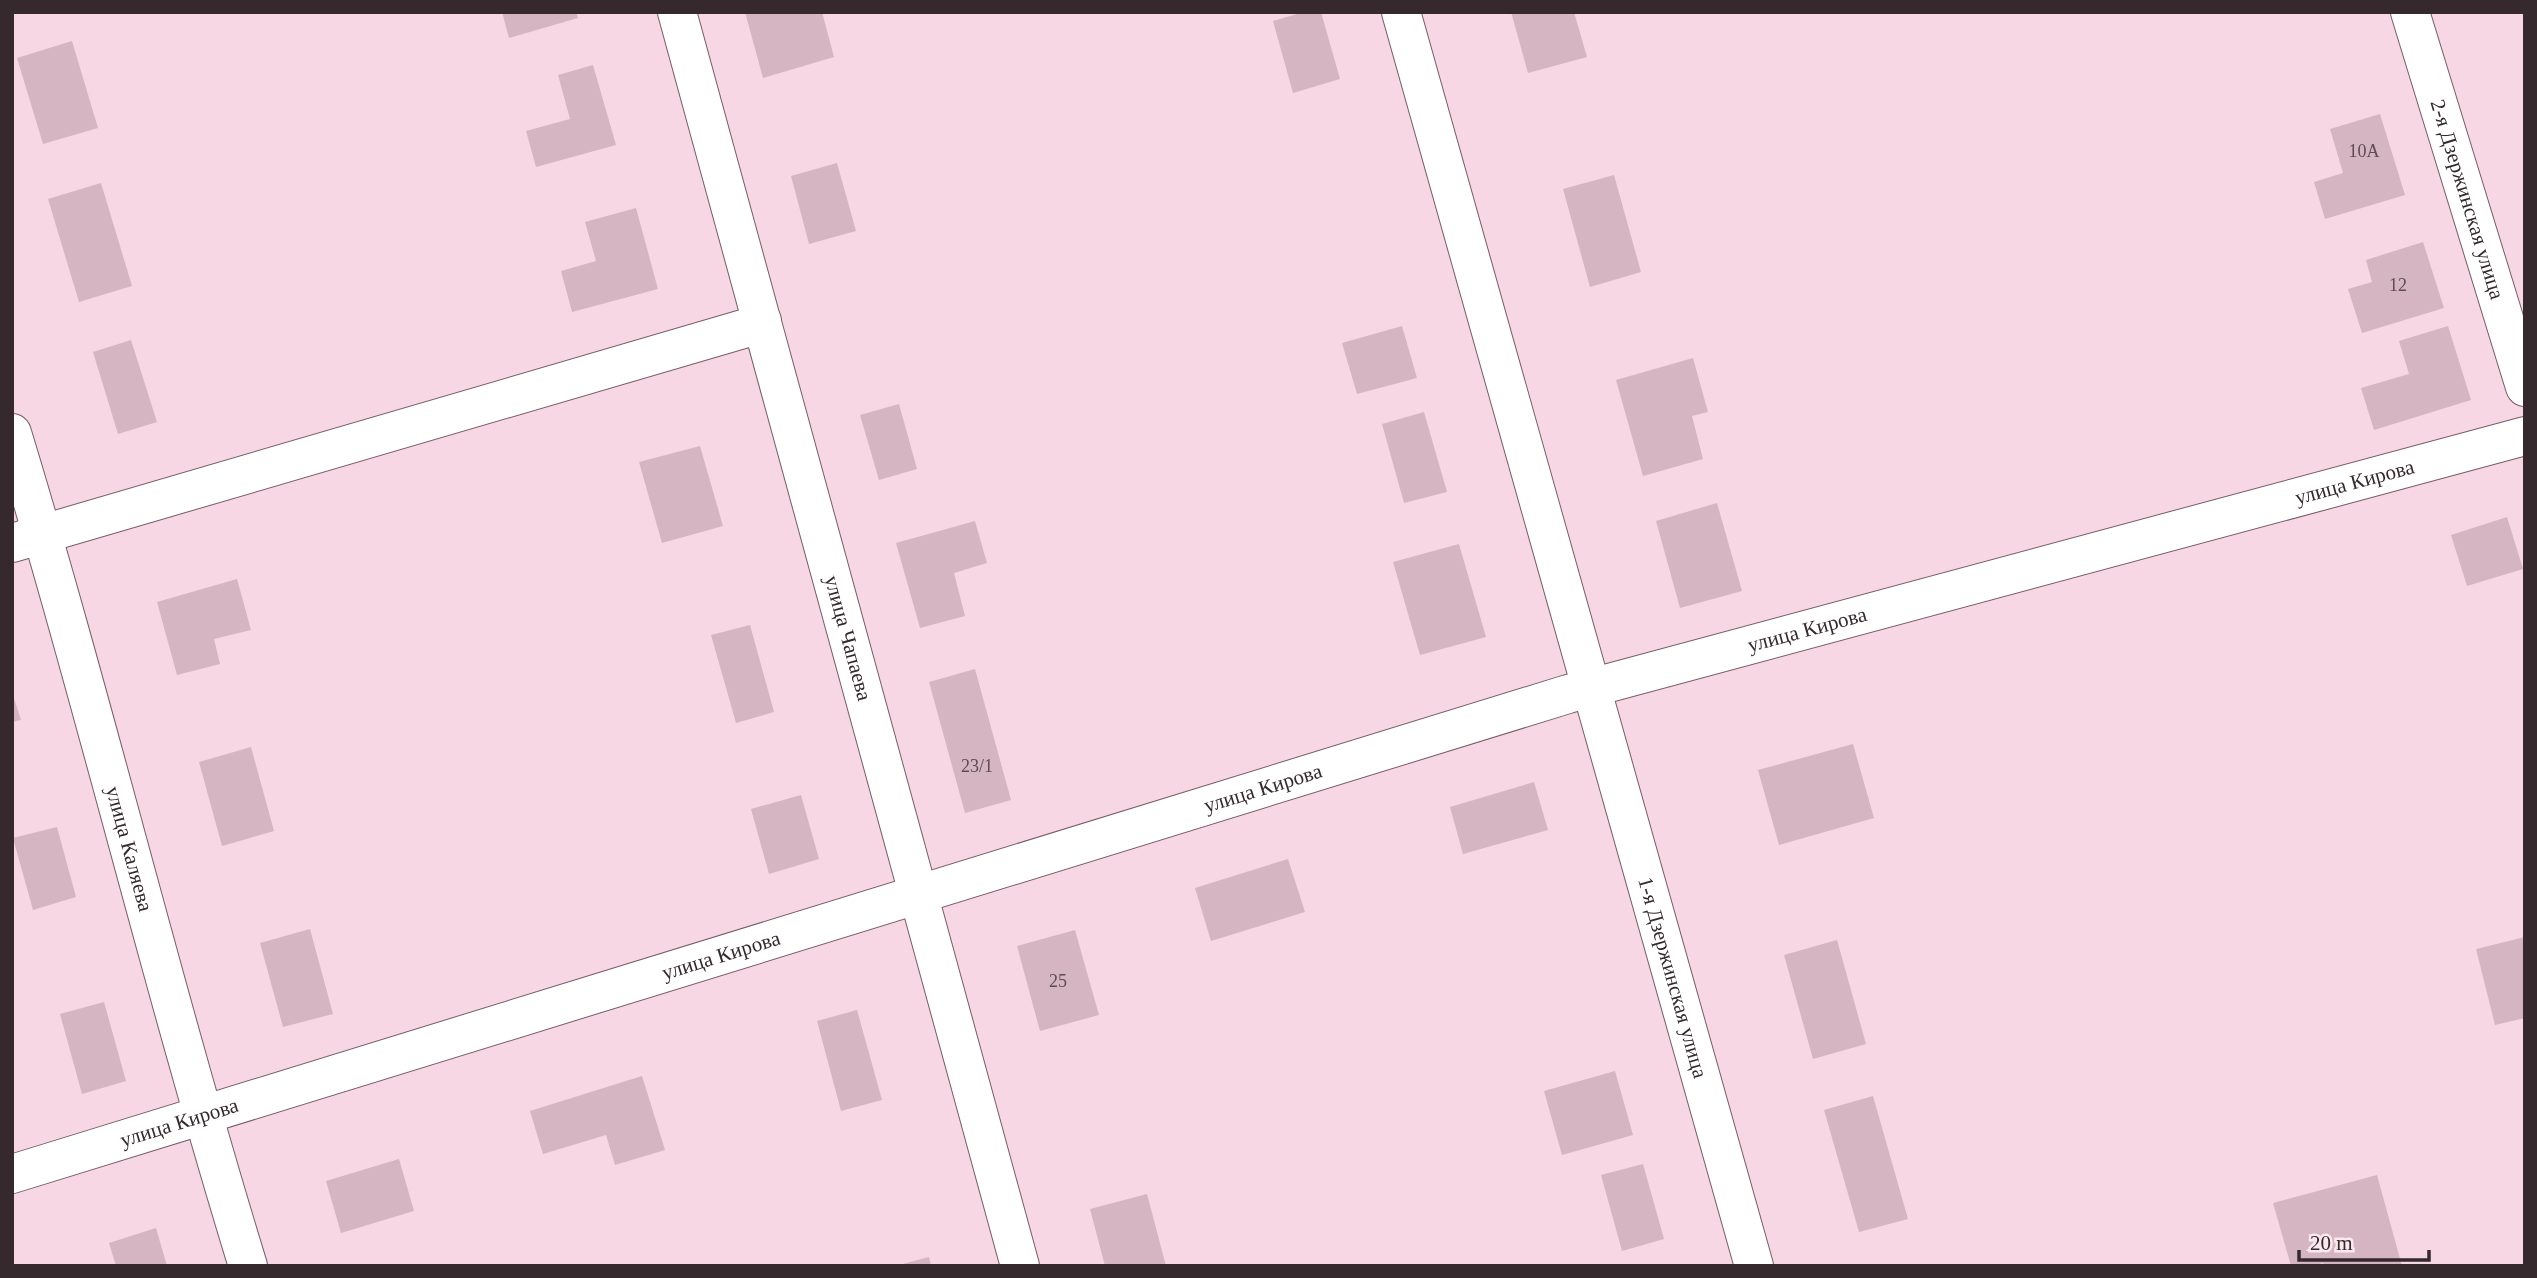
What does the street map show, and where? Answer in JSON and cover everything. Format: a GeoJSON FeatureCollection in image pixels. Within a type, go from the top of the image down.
{"type":"FeatureCollection","features":[{"type":"Feature","properties":{"kind":"street","name":"улица Чапаева"},"geometry":{"type":"LineString","coordinates":[[677,12],[1020,1266]]}},
{"type":"Feature","properties":{"kind":"street","name":"1-я Дзержинская улица"},"geometry":{"type":"LineString","coordinates":[[1401,12],[1754,1266]]}},
{"type":"Feature","properties":{"kind":"street","name":"2-я Дзержинская улица"},"geometry":{"type":"LineString","coordinates":[[2410,12],[2525,387]]}},
{"type":"Feature","properties":{"kind":"street"},"geometry":{"type":"LineString","coordinates":[[28,539],[750,327],[762,321]]}},
{"type":"Feature","properties":{"kind":"street","name":"улица Каляева"},"geometry":{"type":"LineString","coordinates":[[12,433],[28,539],[248,1266]]}},
{"type":"Feature","properties":{"kind":"street","name":"улица Кирова"},"geometry":{"type":"LineString","coordinates":[[12,1174],[1591,688],[2525,436]]}},
{"type":"Feature","properties":{"kind":"building"},"geometry":{"type":"Polygon","coordinates":[[[502,12],[576,12],[578,18],[509,38],[502,12]]]}},
{"type":"Feature","properties":{"kind":"building"},"geometry":{"type":"Polygon","coordinates":[[[745,12],[822,12],[834,57],[763,78],[745,12]]]}},
{"type":"Feature","properties":{"kind":"building"},"geometry":{"type":"Polygon","coordinates":[[[1304,12],[1321,12],[1340,79],[1293,93],[1273,21],[1304,12]]]}},
{"type":"Feature","properties":{"kind":"building"},"geometry":{"type":"Polygon","coordinates":[[[1511,12],[1574,12],[1587,57],[1528,73],[1511,12]]]}},
{"type":"Feature","properties":{"kind":"building"},"geometry":{"type":"Polygon","coordinates":[[[72,41],[98,128],[43,144],[17,58],[72,41]]]}},
{"type":"Feature","properties":{"kind":"building"},"geometry":{"type":"Polygon","coordinates":[[[593,65],[616,145],[536,167],[526,131],[570,119],[558,75],[593,65]]]}},
{"type":"Feature","properties":{"kind":"building"},"geometry":{"type":"Polygon","coordinates":[[[2380,114],[2405,195],[2325,219],[2314,182],[2343,173],[2330,129],[2380,114]]]}},
{"type":"Feature","properties":{"kind":"building"},"geometry":{"type":"Polygon","coordinates":[[[837,163],[856,231],[809,244],[791,176],[837,163]]]}},
{"type":"Feature","properties":{"kind":"building"},"geometry":{"type":"Polygon","coordinates":[[[1614,175],[1641,272],[1590,287],[1563,189],[1614,175]]]}},
{"type":"Feature","properties":{"kind":"building"},"geometry":{"type":"Polygon","coordinates":[[[101,183],[132,286],[79,302],[48,199],[101,183]]]}},
{"type":"Feature","properties":{"kind":"building"},"geometry":{"type":"Polygon","coordinates":[[[636,208],[658,289],[572,312],[561,271],[596,261],[585,222],[636,208]]]}},
{"type":"Feature","properties":{"kind":"building"},"geometry":{"type":"Polygon","coordinates":[[[2423,242],[2444,308],[2362,333],[2348,289],[2372,282],[2366,260],[2423,242]]]}},
{"type":"Feature","properties":{"kind":"building"},"geometry":{"type":"Polygon","coordinates":[[[1402,326],[1417,378],[1357,394],[1342,343],[1402,326]]]}},
{"type":"Feature","properties":{"kind":"building"},"geometry":{"type":"Polygon","coordinates":[[[2448,326],[2471,400],[2374,430],[2361,388],[2409,374],[2399,341],[2448,326]]]}},
{"type":"Feature","properties":{"kind":"building"},"geometry":{"type":"Polygon","coordinates":[[[131,340],[157,422],[118,434],[93,352],[131,340]]]}},
{"type":"Feature","properties":{"kind":"building"},"geometry":{"type":"Polygon","coordinates":[[[1693,358],[1708,412],[1692,416],[1703,459],[1643,476],[1616,380],[1693,358]]]}},
{"type":"Feature","properties":{"kind":"building"},"geometry":{"type":"Polygon","coordinates":[[[899,404],[917,469],[879,480],[860,415],[899,404]]]}},
{"type":"Feature","properties":{"kind":"building"},"geometry":{"type":"Polygon","coordinates":[[[1424,412],[1447,492],[1404,503],[1382,424],[1424,412]]]}},
{"type":"Feature","properties":{"kind":"building"},"geometry":{"type":"Polygon","coordinates":[[[700,446],[723,526],[662,543],[639,462],[700,446]]]}},
{"type":"Feature","properties":{"kind":"building"},"geometry":{"type":"Polygon","coordinates":[[[1717,503],[1742,591],[1680,608],[1656,521],[1717,503]]]}},
{"type":"Feature","properties":{"kind":"building"},"geometry":{"type":"Polygon","coordinates":[[[2507,517],[2523,569],[2467,586],[2451,535],[2507,517]]]}},
{"type":"Feature","properties":{"kind":"building"},"geometry":{"type":"Polygon","coordinates":[[[975,521],[987,563],[954,573],[965,616],[920,628],[896,543],[975,521]]]}},
{"type":"Feature","properties":{"kind":"building"},"geometry":{"type":"Polygon","coordinates":[[[1459,544],[1486,637],[1420,655],[1393,562],[1459,544]]]}},
{"type":"Feature","properties":{"kind":"building"},"geometry":{"type":"Polygon","coordinates":[[[237,579],[251,630],[214,639],[220,664],[177,675],[157,602],[237,579]]]}},
{"type":"Feature","properties":{"kind":"building"},"geometry":{"type":"Polygon","coordinates":[[[750,625],[774,712],[736,723],[711,635],[750,625]]]}},
{"type":"Feature","properties":{"kind":"building"},"geometry":{"type":"Polygon","coordinates":[[[975,669],[1011,800],[965,813],[929,682],[975,669]]]}},
{"type":"Feature","properties":{"kind":"building"},"geometry":{"type":"Polygon","coordinates":[[[12,692],[21,720],[12,722],[12,692]]]}},
{"type":"Feature","properties":{"kind":"building"},"geometry":{"type":"Polygon","coordinates":[[[1853,744],[1874,818],[1779,845],[1758,770],[1853,744]]]}},
{"type":"Feature","properties":{"kind":"building"},"geometry":{"type":"Polygon","coordinates":[[[251,747],[274,831],[222,846],[199,762],[251,747]]]}},
{"type":"Feature","properties":{"kind":"building"},"geometry":{"type":"Polygon","coordinates":[[[1534,782],[1548,830],[1463,854],[1450,807],[1534,782]]]}},
{"type":"Feature","properties":{"kind":"building"},"geometry":{"type":"Polygon","coordinates":[[[801,795],[819,859],[769,874],[751,809],[801,795]]]}},
{"type":"Feature","properties":{"kind":"building"},"geometry":{"type":"Polygon","coordinates":[[[57,827],[76,897],[33,910],[13,838],[57,827]]]}},
{"type":"Feature","properties":{"kind":"building"},"geometry":{"type":"Polygon","coordinates":[[[1288,859],[1305,912],[1211,941],[1195,888],[1288,859]]]}},
{"type":"Feature","properties":{"kind":"building"},"geometry":{"type":"Polygon","coordinates":[[[310,929],[333,1014],[283,1027],[260,943],[310,929]]]}},
{"type":"Feature","properties":{"kind":"building"},"geometry":{"type":"Polygon","coordinates":[[[1075,930],[1099,1015],[1040,1031],[1017,946],[1075,930]]]}},
{"type":"Feature","properties":{"kind":"building"},"geometry":{"type":"Polygon","coordinates":[[[2525,937],[2525,1018],[2495,1025],[2476,949],[2525,937]]]}},
{"type":"Feature","properties":{"kind":"building"},"geometry":{"type":"Polygon","coordinates":[[[1837,940],[1866,1044],[1813,1059],[1784,955],[1837,940]]]}},
{"type":"Feature","properties":{"kind":"building"},"geometry":{"type":"Polygon","coordinates":[[[104,1002],[126,1081],[82,1094],[60,1014],[104,1002]]]}},
{"type":"Feature","properties":{"kind":"building"},"geometry":{"type":"Polygon","coordinates":[[[857,1010],[882,1100],[841,1111],[817,1021],[857,1010]]]}},
{"type":"Feature","properties":{"kind":"building"},"geometry":{"type":"Polygon","coordinates":[[[1615,1071],[1633,1135],[1562,1155],[1544,1091],[1615,1071]]]}},
{"type":"Feature","properties":{"kind":"building"},"geometry":{"type":"Polygon","coordinates":[[[642,1076],[665,1150],[615,1165],[606,1135],[543,1154],[530,1111],[642,1076]]]}},
{"type":"Feature","properties":{"kind":"building"},"geometry":{"type":"Polygon","coordinates":[[[1873,1096],[1908,1219],[1859,1232],[1824,1110],[1873,1096]]]}},
{"type":"Feature","properties":{"kind":"building"},"geometry":{"type":"Polygon","coordinates":[[[399,1159],[414,1211],[341,1233],[326,1181],[399,1159]]]}},
{"type":"Feature","properties":{"kind":"building"},"geometry":{"type":"Polygon","coordinates":[[[1643,1164],[1664,1239],[1622,1251],[1601,1175],[1643,1164]]]}},
{"type":"Feature","properties":{"kind":"building"},"geometry":{"type":"Polygon","coordinates":[[[2377,1175],[2402,1266],[2324,1266],[2323,1263],[2291,1266],[2273,1203],[2377,1175]]]}},
{"type":"Feature","properties":{"kind":"building"},"geometry":{"type":"Polygon","coordinates":[[[1147,1194],[1166,1266],[1105,1266],[1090,1209],[1147,1194]]]}},
{"type":"Feature","properties":{"kind":"building"},"geometry":{"type":"Polygon","coordinates":[[[156,1228],[167,1266],[116,1266],[109,1243],[156,1228]]]}},
{"type":"Feature","properties":{"kind":"building"},"geometry":{"type":"Polygon","coordinates":[[[929,1257],[931,1266],[899,1266],[899,1265],[929,1257]]]}}]}
